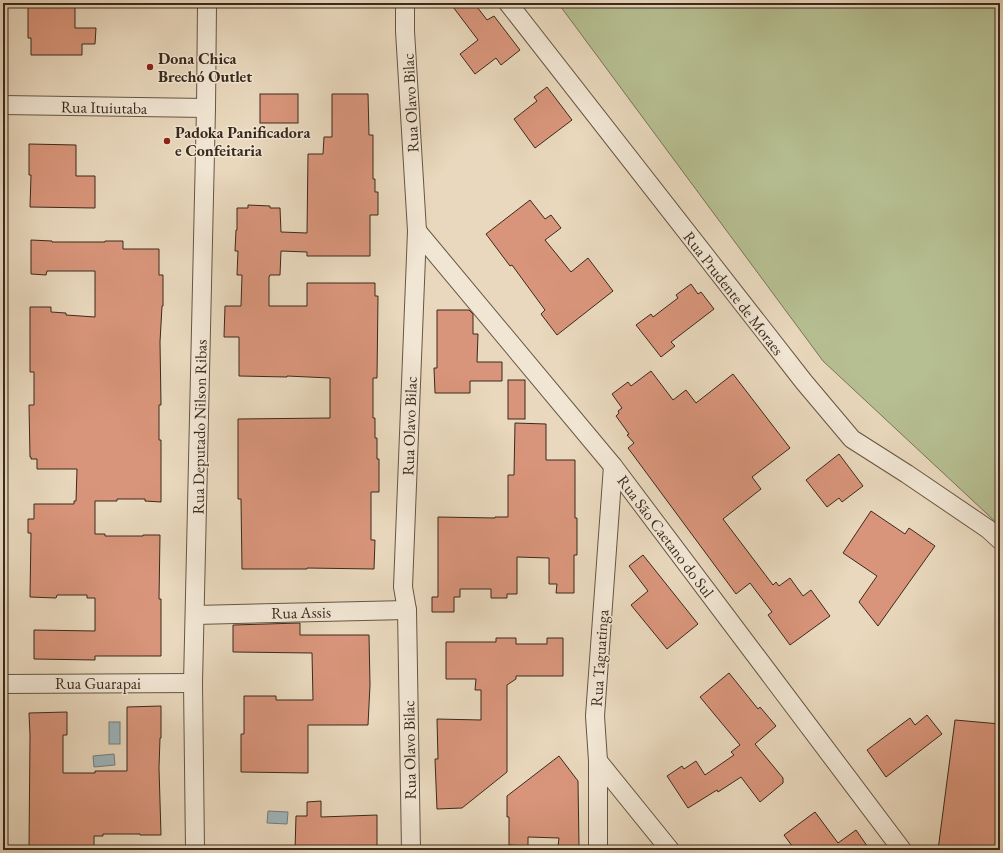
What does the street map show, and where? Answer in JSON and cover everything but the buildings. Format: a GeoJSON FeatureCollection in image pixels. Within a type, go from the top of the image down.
{"type":"FeatureCollection","features":[{"type":"Feature","properties":{"kind":"street","name":"Rua Deputado Nilson Ribas"},"geometry":{"type":"LineString","coordinates":[[195,850],[193,683],[207,3]]}},
{"type":"Feature","properties":{"kind":"street","name":"Rua Olavo Bilac"},"geometry":{"type":"LineString","coordinates":[[405,3],[405,31],[417,231],[403,587],[407,610],[411,850]]}},
{"type":"Feature","properties":{"kind":"street","name":"Rua Prudente de Moraes"},"geometry":{"type":"LineString","coordinates":[[508,3],[804,382],[852,439],[988,529],[1000,540]]}},
{"type":"Feature","properties":{"kind":"street","name":"Rua Ituiutaba"},"geometry":{"type":"LineString","coordinates":[[3,105],[206,108]]}},
{"type":"Feature","properties":{"kind":"street","name":"Rua São Caetano do Sul"},"geometry":{"type":"LineString","coordinates":[[417,231],[614,466],[902,850]]}},
{"type":"Feature","properties":{"kind":"street","name":"Rua Taguatinga"},"geometry":{"type":"LineString","coordinates":[[598,850],[598,761],[595,716],[614,466]]}},
{"type":"Feature","properties":{"kind":"street","name":"Rua Assis"},"geometry":{"type":"LineString","coordinates":[[195,614],[407,610]]}},
{"type":"Feature","properties":{"kind":"street","name":"Rua Guarapai"},"geometry":{"type":"LineString","coordinates":[[3,684],[193,683]]}},
{"type":"Feature","properties":{"kind":"street"},"geometry":{"type":"LineString","coordinates":[[598,761],[670,850]]}},
{"type":"Feature","properties":{"kind":"green space"},"geometry":{"type":"Polygon","coordinates":[[[558,3],[1000,3],[1000,526],[823,361],[558,3]]]}},
{"type":"Feature","properties":{"kind":"water"},"geometry":{"type":"Polygon","coordinates":[[[109,722],[120,722],[120,744],[109,744],[109,722]]]}},
{"type":"Feature","properties":{"kind":"water"},"geometry":{"type":"Polygon","coordinates":[[[114,754],[115,765],[94,767],[93,756],[114,754]]]}},
{"type":"Feature","properties":{"kind":"water"},"geometry":{"type":"Polygon","coordinates":[[[268,811],[288,812],[287,824],[267,823],[268,811]]]}},
{"type":"Feature","properties":{"kind":"place","name":"Dona Chica Brechó Outlet"},"geometry":{"type":"Point","coordinates":[150,67]}},
{"type":"Feature","properties":{"kind":"place","name":"Padoka Panificadora e Confeitaria"},"geometry":{"type":"Point","coordinates":[167,141]}}]}
